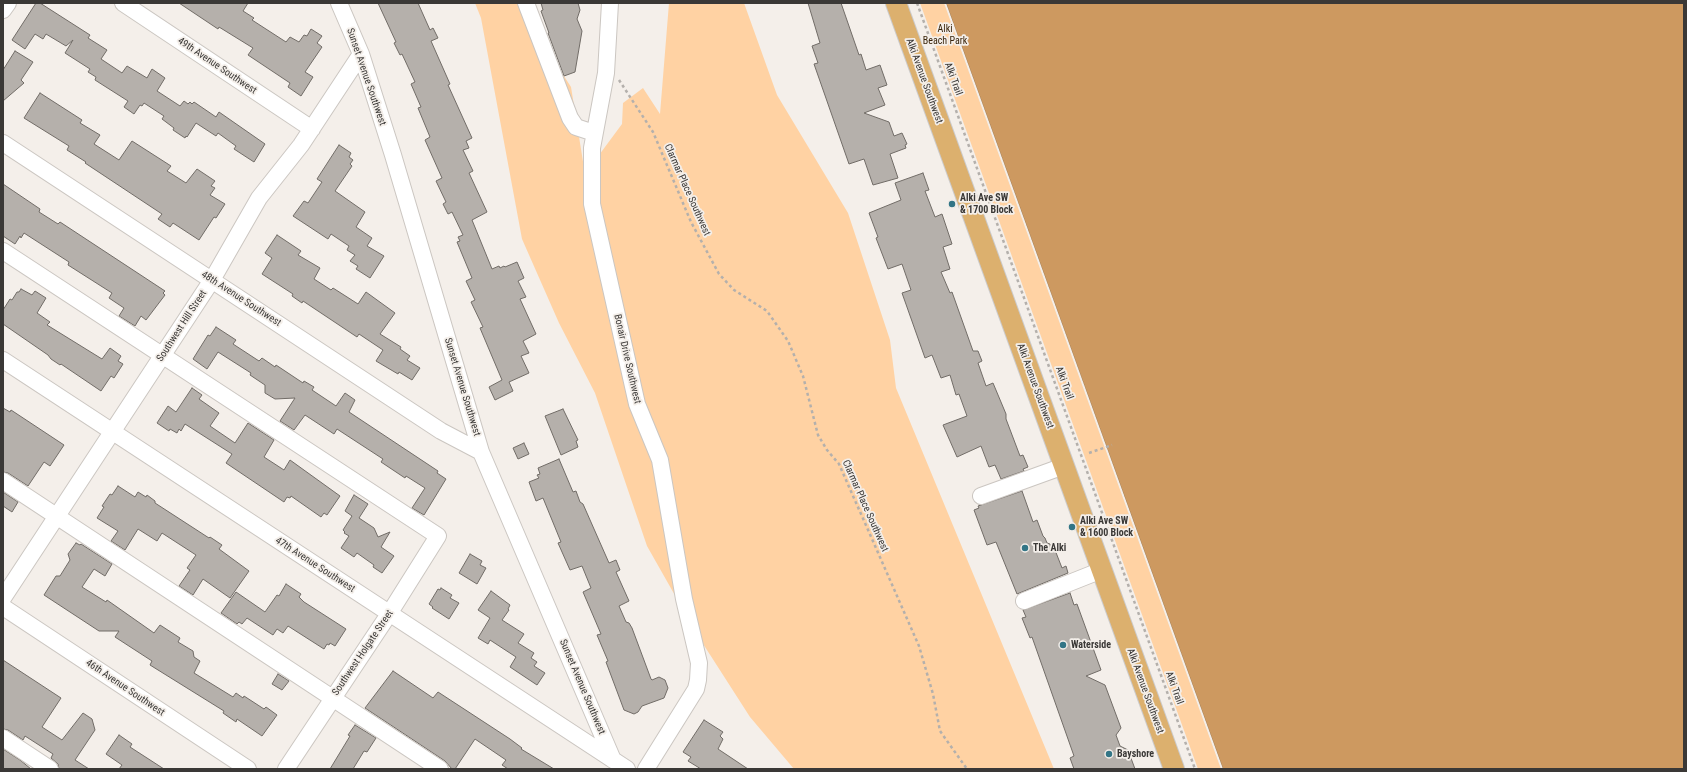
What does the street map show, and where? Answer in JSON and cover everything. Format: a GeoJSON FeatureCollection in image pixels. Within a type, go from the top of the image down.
{"type":"FeatureCollection","features":[{"type":"Feature","properties":{"kind":"main road","name":"Alki Avenue Southwest"},"geometry":{"type":"LineString","coordinates":[[896,3],[1174,769]]}},
{"type":"Feature","properties":{"kind":"street"},"geometry":{"type":"LineString","coordinates":[[3,10],[8,3]]}},
{"type":"Feature","properties":{"kind":"street","name":"49th Avenue Southwest"},"geometry":{"type":"LineString","coordinates":[[123,3],[312,128]]}},
{"type":"Feature","properties":{"kind":"street","name":"Sunset Avenue Southwest"},"geometry":{"type":"LineString","coordinates":[[339,3],[361,54],[393,155],[481,452],[613,760]]}},
{"type":"Feature","properties":{"kind":"street"},"geometry":{"type":"LineString","coordinates":[[526,3],[570,118],[576,127],[594,133]]}},
{"type":"Feature","properties":{"kind":"street","name":"Bonair Drive Southwest"},"geometry":{"type":"LineString","coordinates":[[610,3],[606,73],[592,148],[592,204],[637,404],[660,460],[684,599],[699,663],[696,689],[646,769]]}},
{"type":"Feature","properties":{"kind":"street","name":"Southwest Hill Street"},"geometry":{"type":"LineString","coordinates":[[3,598],[212,280],[259,198],[301,145],[361,54]]}},
{"type":"Feature","properties":{"kind":"street","name":"48th Avenue Southwest"},"geometry":{"type":"LineString","coordinates":[[3,143],[441,431],[481,452]]}},
{"type":"Feature","properties":{"kind":"street"},"geometry":{"type":"LineString","coordinates":[[3,251],[162,356]]}},
{"type":"Feature","properties":{"kind":"street","name":"Southwest Holgate Street"},"geometry":{"type":"LineString","coordinates":[[162,356],[438,536],[389,614],[286,769]]}},
{"type":"Feature","properties":{"kind":"street","name":"47th Avenue Southwest"},"geometry":{"type":"LineString","coordinates":[[3,360],[627,769]]}},
{"type":"Feature","properties":{"kind":"street"},"geometry":{"type":"LineString","coordinates":[[981,496],[1064,466]]}},
{"type":"Feature","properties":{"kind":"street"},"geometry":{"type":"LineString","coordinates":[[3,481],[440,769]]}},
{"type":"Feature","properties":{"kind":"street"},"geometry":{"type":"LineString","coordinates":[[1024,601],[1102,570]]}},
{"type":"Feature","properties":{"kind":"street","name":"46th Avenue Southwest"},"geometry":{"type":"LineString","coordinates":[[3,607],[248,769]]}},
{"type":"Feature","properties":{"kind":"street"},"geometry":{"type":"LineString","coordinates":[[3,738],[50,769]]}},
{"type":"Feature","properties":{"kind":"path","name":"Alki Trail"},"geometry":{"type":"LineString","coordinates":[[917,3],[1195,769]]}},
{"type":"Feature","properties":{"kind":"path","name":"Clarmar Place Southwest"},"geometry":{"type":"LineString","coordinates":[[621,80],[653,132],[691,222],[719,274],[734,290],[767,311],[788,341],[803,376],[818,435],[827,450],[839,464],[919,646],[933,694],[940,731],[967,769]]}},
{"type":"Feature","properties":{"kind":"path"},"geometry":{"type":"LineString","coordinates":[[1089,453],[1112,445]]}},
{"type":"Feature","properties":{"kind":"green space"},"geometry":{"type":"Polygon","coordinates":[[[475,3],[517,3],[571,87],[585,174],[622,124],[623,103],[643,88],[660,114],[669,3],[744,3],[777,95],[848,213],[890,340],[896,388],[1054,769],[794,769],[750,717],[698,636],[647,546],[595,393],[559,323],[522,239],[481,18],[475,3]]]}},
{"type":"Feature","properties":{"kind":"green space","name":"Alki Beach Park"},"geometry":{"type":"Polygon","coordinates":[[[920,3],[946,3],[1223,769],[1198,769],[920,3]]]}},
{"type":"Feature","properties":{"kind":"shaded area"},"geometry":{"type":"Polygon","coordinates":[[[946,3],[1684,3],[1684,769],[1223,769],[946,3]]]}},
{"type":"Feature","properties":{"kind":"pier"},"geometry":{"type":"Polygon","coordinates":[[[944,3],[946,3],[1223,769],[1221,769],[944,3]]]}},
{"type":"Feature","properties":{"kind":"building"},"geometry":{"type":"Polygon","coordinates":[[[36,3],[40,3],[90,35],[88,38],[107,50],[101,59],[122,73],[127,66],[147,78],[152,69],[165,78],[157,91],[180,106],[184,101],[188,104],[190,102],[192,104],[194,102],[216,117],[219,112],[265,144],[254,162],[234,149],[236,146],[218,133],[216,136],[196,123],[185,138],[173,130],[174,128],[162,119],[164,116],[144,103],[142,106],[140,105],[134,114],[124,107],[128,101],[95,80],[96,77],[88,72],[90,69],[65,53],[73,40],[66,46],[46,34],[43,39],[35,34],[25,49],[12,40],[36,3]]]}},
{"type":"Feature","properties":{"kind":"building"},"geometry":{"type":"Polygon","coordinates":[[[179,3],[248,3],[243,11],[254,18],[252,20],[286,42],[290,37],[299,42],[304,35],[307,36],[311,29],[322,36],[317,43],[322,47],[305,72],[313,77],[301,96],[288,87],[290,83],[248,55],[253,48],[219,27],[218,29],[179,3]]]}},
{"type":"Feature","properties":{"kind":"building"},"geometry":{"type":"Polygon","coordinates":[[[378,3],[418,3],[430,30],[433,28],[438,38],[431,41],[450,84],[448,85],[472,138],[466,141],[469,148],[463,150],[473,171],[469,173],[487,212],[472,220],[492,269],[499,266],[500,268],[505,267],[517,262],[524,278],[518,281],[526,297],[520,299],[536,334],[523,341],[529,353],[521,356],[529,373],[509,382],[513,391],[495,400],[489,387],[502,380],[480,328],[483,327],[471,302],[475,300],[466,281],[472,278],[457,242],[460,241],[458,237],[463,235],[452,212],[448,214],[443,204],[446,202],[436,181],[442,178],[425,140],[430,137],[418,108],[421,107],[411,84],[415,82],[402,54],[400,55],[394,43],[396,42],[378,3]]]}},
{"type":"Feature","properties":{"kind":"building"},"geometry":{"type":"Polygon","coordinates":[[[541,3],[578,3],[580,10],[577,19],[582,31],[575,72],[564,76],[541,11],[543,10],[541,3]]]}},
{"type":"Feature","properties":{"kind":"building"},"geometry":{"type":"Polygon","coordinates":[[[808,3],[841,3],[859,55],[861,54],[866,70],[880,65],[887,85],[878,88],[885,105],[864,113],[889,122],[894,136],[902,133],[907,144],[905,145],[906,148],[890,154],[898,178],[873,185],[864,159],[849,164],[814,64],[818,63],[812,46],[820,43],[808,3]]]}},
{"type":"Feature","properties":{"kind":"building"},"geometry":{"type":"Polygon","coordinates":[[[15,51],[33,62],[21,80],[24,83],[3,101],[3,70],[15,51]]]}},
{"type":"Feature","properties":{"kind":"building"},"geometry":{"type":"Polygon","coordinates":[[[40,93],[82,120],[80,123],[100,135],[94,144],[119,160],[132,141],[171,166],[167,171],[186,183],[197,169],[215,181],[211,186],[215,188],[210,195],[225,204],[216,218],[214,217],[199,240],[173,223],[170,227],[158,219],[162,214],[67,150],[69,146],[24,118],[40,93]]]}},
{"type":"Feature","properties":{"kind":"building"},"geometry":{"type":"Polygon","coordinates":[[[339,145],[351,153],[349,157],[353,160],[350,164],[352,166],[335,191],[365,212],[356,227],[372,238],[367,246],[384,256],[370,278],[356,269],[358,266],[350,261],[355,255],[347,250],[349,246],[331,234],[328,239],[293,216],[304,201],[308,203],[322,182],[317,179],[339,145]]]}},
{"type":"Feature","properties":{"kind":"building"},"geometry":{"type":"Polygon","coordinates":[[[923,173],[929,190],[925,191],[935,217],[942,214],[952,244],[943,247],[950,269],[941,272],[950,293],[952,292],[973,351],[978,351],[982,361],[978,363],[986,386],[993,383],[1006,414],[1006,419],[1020,456],[1023,455],[1028,467],[1023,469],[1024,471],[1001,479],[995,465],[989,467],[981,446],[957,457],[943,425],[967,416],[959,394],[956,395],[950,375],[941,378],[932,355],[925,358],[902,293],[911,290],[902,264],[888,269],[876,238],[878,237],[869,213],[901,200],[895,183],[923,173]]]}},
{"type":"Feature","properties":{"kind":"building"},"geometry":{"type":"Polygon","coordinates":[[[3,184],[40,209],[39,212],[58,224],[60,222],[165,291],[163,293],[165,295],[146,320],[141,316],[135,326],[119,316],[124,308],[109,298],[112,293],[68,265],[69,262],[24,233],[15,244],[3,236],[3,184]]]}},
{"type":"Feature","properties":{"kind":"building"},"geometry":{"type":"Polygon","coordinates":[[[277,235],[301,251],[298,255],[320,268],[314,279],[331,290],[333,288],[358,304],[366,292],[395,313],[380,334],[401,347],[400,349],[410,356],[407,360],[420,368],[412,380],[399,372],[398,374],[376,361],[383,350],[359,334],[357,337],[303,301],[302,303],[292,296],[293,294],[262,274],[272,258],[265,253],[277,235]]]}},
{"type":"Feature","properties":{"kind":"building"},"geometry":{"type":"Polygon","coordinates":[[[21,289],[32,295],[35,291],[46,298],[37,313],[50,322],[47,325],[102,359],[110,348],[121,356],[118,361],[123,364],[114,378],[111,376],[101,391],[51,359],[48,355],[3,324],[3,310],[10,299],[12,300],[21,289]]]}},
{"type":"Feature","properties":{"kind":"building"},"geometry":{"type":"Polygon","coordinates":[[[216,327],[236,340],[233,344],[259,361],[262,358],[275,367],[276,365],[303,383],[304,381],[314,387],[312,390],[336,406],[345,393],[355,400],[349,412],[438,471],[437,473],[446,479],[424,515],[412,508],[425,488],[406,476],[405,478],[381,462],[383,459],[337,429],[334,434],[305,415],[294,430],[280,421],[295,398],[275,399],[265,393],[265,385],[250,375],[251,373],[218,352],[207,369],[193,359],[208,335],[210,336],[216,327]]]}},
{"type":"Feature","properties":{"kind":"building"},"geometry":{"type":"Polygon","coordinates":[[[192,388],[202,395],[199,399],[219,413],[210,426],[235,443],[248,423],[274,440],[264,457],[284,470],[290,460],[340,496],[327,515],[324,513],[321,517],[291,496],[290,498],[287,497],[284,502],[226,463],[232,454],[185,424],[181,431],[179,429],[177,433],[170,429],[169,431],[157,423],[168,406],[176,412],[192,388]]]}},
{"type":"Feature","properties":{"kind":"building"},"geometry":{"type":"Polygon","coordinates":[[[3,408],[10,412],[11,410],[64,445],[50,466],[44,462],[28,486],[8,473],[3,472],[3,408]]]}},
{"type":"Feature","properties":{"kind":"building"},"geometry":{"type":"Polygon","coordinates":[[[563,409],[578,440],[576,441],[578,447],[561,455],[545,416],[563,409]]]}},
{"type":"Feature","properties":{"kind":"building"},"geometry":{"type":"Polygon","coordinates":[[[524,443],[529,454],[518,459],[513,448],[524,443]]]}},
{"type":"Feature","properties":{"kind":"building"},"geometry":{"type":"Polygon","coordinates":[[[559,459],[573,492],[576,491],[580,502],[583,504],[609,563],[616,560],[620,570],[616,572],[629,601],[619,606],[626,622],[629,623],[632,628],[651,679],[652,680],[659,677],[665,680],[668,688],[664,698],[642,706],[638,712],[634,714],[624,710],[606,662],[608,661],[597,635],[601,634],[583,592],[591,588],[582,566],[570,570],[558,543],[561,542],[543,498],[536,501],[529,482],[539,478],[537,475],[540,474],[538,468],[559,459]]]}},
{"type":"Feature","properties":{"kind":"building"},"geometry":{"type":"Polygon","coordinates":[[[118,486],[135,497],[138,492],[146,497],[147,495],[155,501],[155,503],[222,545],[219,549],[249,571],[230,598],[203,579],[193,595],[179,586],[190,570],[187,568],[196,555],[162,533],[157,541],[138,529],[125,550],[111,541],[118,531],[97,518],[104,507],[102,506],[110,494],[112,495],[118,486]]]}},
{"type":"Feature","properties":{"kind":"building","name":"The Alki"},"geometry":{"type":"Polygon","coordinates":[[[1022,491],[1033,522],[1037,520],[1047,543],[1050,544],[1053,551],[1055,550],[1062,568],[1066,566],[1068,573],[1017,594],[996,542],[987,545],[974,510],[979,508],[978,506],[1022,491]]]}},
{"type":"Feature","properties":{"kind":"building"},"geometry":{"type":"Polygon","coordinates":[[[3,492],[18,502],[12,512],[3,506],[3,492]]]}},
{"type":"Feature","properties":{"kind":"building"},"geometry":{"type":"Polygon","coordinates":[[[354,495],[368,504],[359,518],[374,528],[378,537],[390,532],[381,547],[394,556],[382,573],[373,567],[374,565],[357,553],[354,557],[341,548],[349,536],[344,533],[345,532],[343,530],[352,516],[345,511],[354,495]]]}},
{"type":"Feature","properties":{"kind":"building"},"geometry":{"type":"Polygon","coordinates":[[[76,543],[81,544],[112,564],[105,576],[94,569],[82,587],[106,602],[107,600],[154,633],[160,625],[180,638],[178,642],[193,651],[194,657],[200,661],[194,673],[233,697],[236,693],[243,698],[244,696],[264,709],[266,707],[277,715],[262,736],[237,719],[236,722],[223,713],[224,711],[150,665],[152,661],[115,637],[119,631],[99,631],[44,595],[56,576],[60,576],[70,560],[68,554],[76,543]]]}},
{"type":"Feature","properties":{"kind":"building"},"geometry":{"type":"Polygon","coordinates":[[[470,554],[482,561],[480,565],[486,568],[477,584],[459,573],[470,554]]]}},
{"type":"Feature","properties":{"kind":"building"},"geometry":{"type":"Polygon","coordinates":[[[286,584],[301,594],[299,597],[304,602],[346,629],[335,646],[330,643],[329,645],[327,644],[324,649],[288,626],[283,633],[277,629],[273,635],[247,618],[242,624],[239,622],[237,624],[221,613],[236,592],[265,612],[277,595],[279,596],[286,584]]]}},
{"type":"Feature","properties":{"kind":"building"},"geometry":{"type":"Polygon","coordinates":[[[441,588],[452,595],[450,598],[459,603],[449,619],[432,608],[433,607],[429,604],[438,589],[440,590],[441,588]]]}},
{"type":"Feature","properties":{"kind":"building"},"geometry":{"type":"Polygon","coordinates":[[[491,591],[510,605],[509,610],[502,620],[524,634],[518,643],[534,653],[531,658],[537,662],[534,666],[545,673],[537,685],[510,667],[516,657],[490,640],[488,644],[478,638],[490,618],[478,610],[491,591]]]}},
{"type":"Feature","properties":{"kind":"building"},"geometry":{"type":"Polygon","coordinates":[[[1070,593],[1074,605],[1077,604],[1101,670],[1086,676],[1105,685],[1121,728],[1116,735],[1120,746],[1128,750],[1135,769],[1074,769],[1070,758],[1074,756],[1032,637],[1030,638],[1022,618],[1026,617],[1023,610],[1070,593]]]}},
{"type":"Feature","properties":{"kind":"building"},"geometry":{"type":"Polygon","coordinates":[[[3,660],[61,698],[42,727],[62,740],[83,713],[92,719],[95,730],[75,760],[89,769],[59,769],[58,764],[51,758],[53,754],[25,736],[23,740],[8,730],[3,729],[3,660]]]}},
{"type":"Feature","properties":{"kind":"building"},"geometry":{"type":"Polygon","coordinates":[[[393,671],[433,698],[438,692],[510,739],[522,748],[521,749],[554,769],[508,769],[502,765],[506,760],[475,739],[455,769],[452,769],[445,761],[365,708],[393,671]]]}},
{"type":"Feature","properties":{"kind":"building"},"geometry":{"type":"Polygon","coordinates":[[[278,674],[289,681],[282,690],[272,684],[278,674]]]}},
{"type":"Feature","properties":{"kind":"building"},"geometry":{"type":"Polygon","coordinates":[[[704,720],[723,732],[720,736],[723,739],[718,749],[748,769],[701,769],[688,761],[691,757],[683,752],[704,720]]]}},
{"type":"Feature","properties":{"kind":"building"},"geometry":{"type":"Polygon","coordinates":[[[355,725],[376,738],[367,752],[364,751],[353,769],[330,769],[350,736],[348,735],[355,725]]]}},
{"type":"Feature","properties":{"kind":"building"},"geometry":{"type":"Polygon","coordinates":[[[119,735],[132,744],[130,747],[164,769],[119,769],[122,765],[106,754],[119,735]]]}},
{"type":"Feature","properties":{"kind":"building"},"geometry":{"type":"Polygon","coordinates":[[[3,749],[20,760],[31,769],[3,769],[3,749]]]}},
{"type":"Feature","properties":{"kind":"place","name":"Alki Ave SW & 1700 Block"},"geometry":{"type":"Point","coordinates":[952,204]}},
{"type":"Feature","properties":{"kind":"place","name":"Alki Ave SW & 1600 Block"},"geometry":{"type":"Point","coordinates":[1072,527]}},
{"type":"Feature","properties":{"kind":"place","name":"The Alki"},"geometry":{"type":"Point","coordinates":[1025,548]}},
{"type":"Feature","properties":{"kind":"place","name":"Waterside"},"geometry":{"type":"Point","coordinates":[1063,645]}},
{"type":"Feature","properties":{"kind":"place","name":"Bayshore"},"geometry":{"type":"Point","coordinates":[1109,754]}}]}
